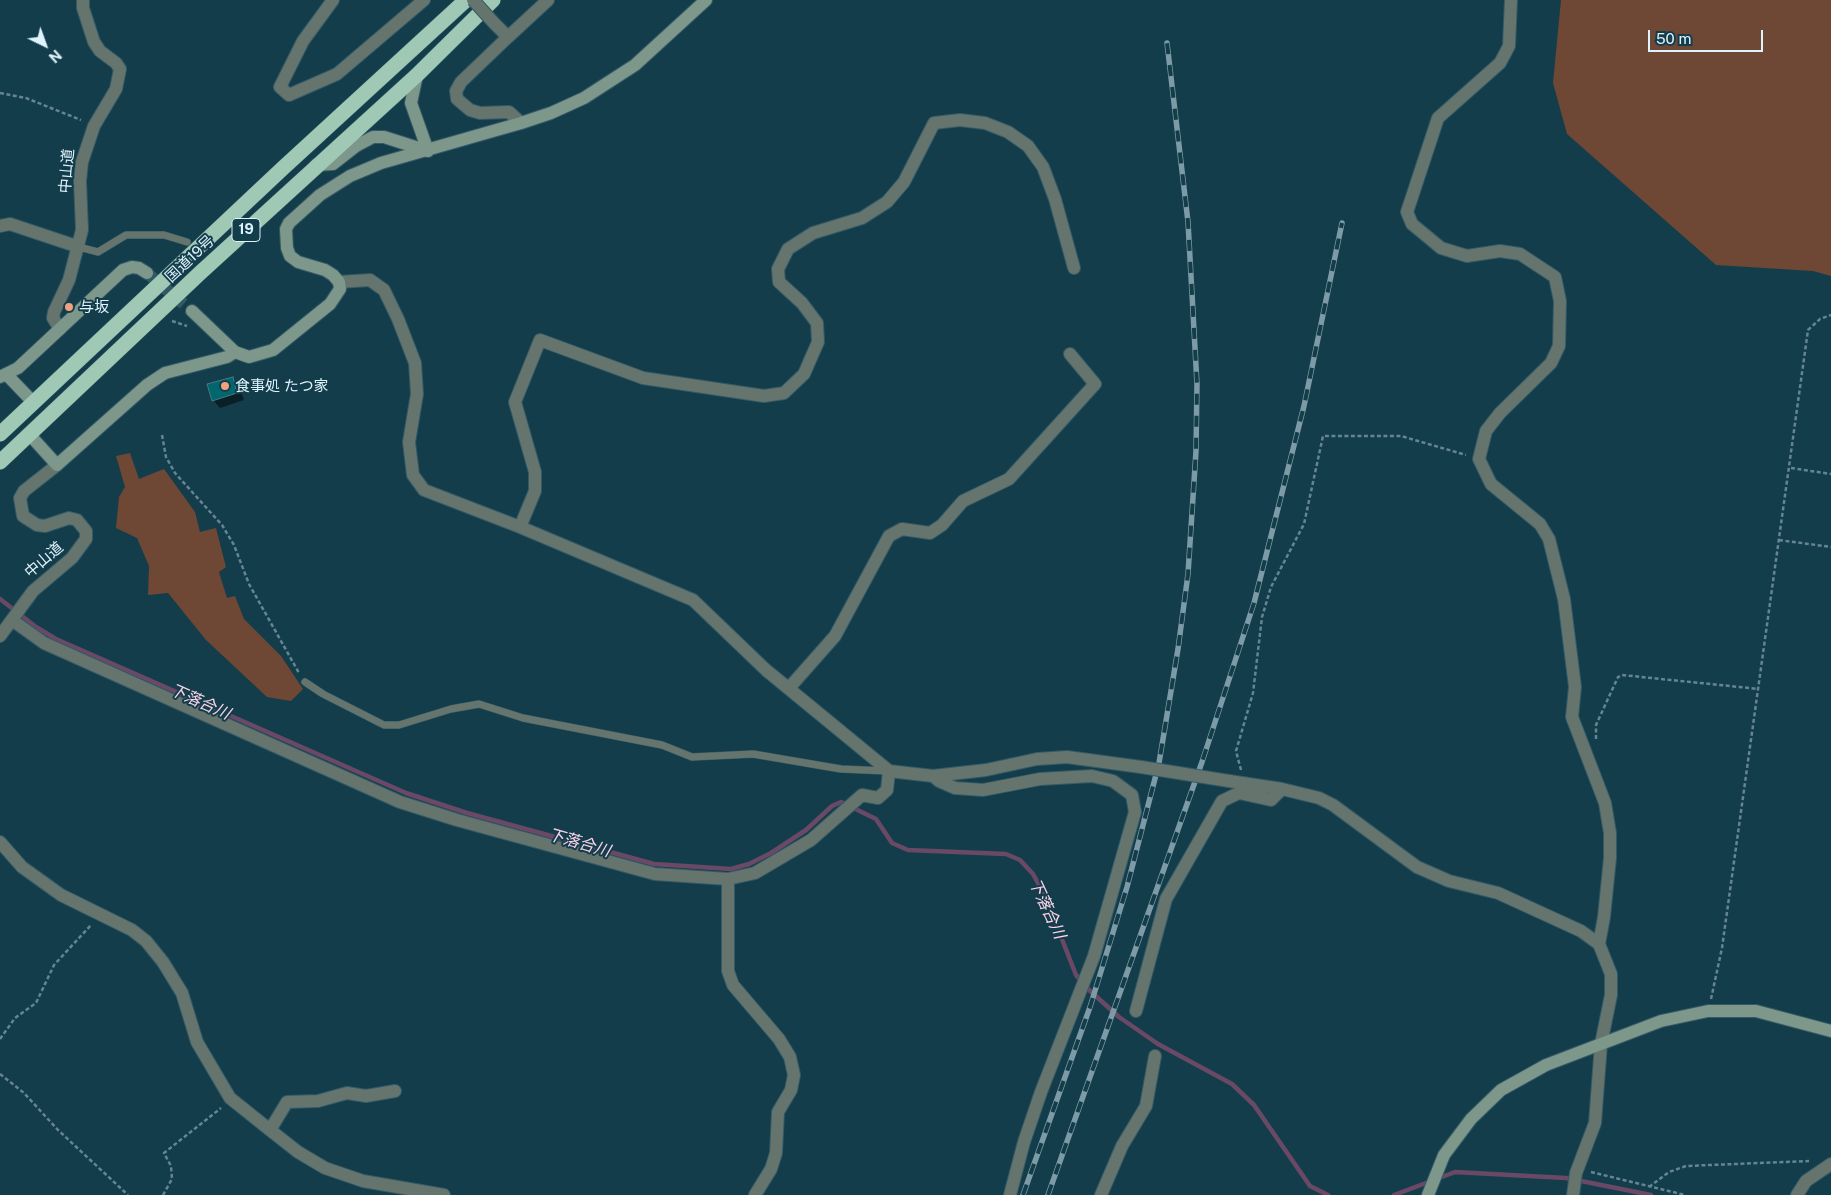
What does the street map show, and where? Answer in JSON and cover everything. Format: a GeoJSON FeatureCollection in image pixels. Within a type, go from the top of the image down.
{"type":"FeatureCollection","features":[{"type":"Feature","properties":{"kind":"highway","name":"国道19号"},"geometry":{"type":"LineString","coordinates":[[0,434],[283,168],[466,0]]}},
{"type":"Feature","properties":{"kind":"highway","name":"国道19号"},"geometry":{"type":"LineString","coordinates":[[0,462],[316,165],[417,75],[493,0]]}},
{"type":"Feature","properties":{"kind":"street","name":"中山道"},"geometry":{"type":"LineString","coordinates":[[60,329],[53,318],[54,312],[69,280],[82,230],[80,181],[82,162],[94,126],[116,89],[120,68],[100,51],[94,42],[83,8],[83,0]]}},
{"type":"Feature","properties":{"kind":"street"},"geometry":{"type":"LineString","coordinates":[[333,0],[303,41],[280,87],[289,95],[337,74],[424,0]]}},
{"type":"Feature","properties":{"kind":"street"},"geometry":{"type":"LineString","coordinates":[[473,0],[508,37]]}},
{"type":"Feature","properties":{"kind":"street"},"geometry":{"type":"LineString","coordinates":[[521,123],[509,112],[480,113],[470,110],[457,99],[456,91],[461,82],[548,0]]}},
{"type":"Feature","properties":{"kind":"street"},"geometry":{"type":"LineString","coordinates":[[192,311],[235,352],[249,357],[261,355],[285,342],[336,297],[340,289],[339,282],[333,275],[325,270],[306,266],[290,256],[285,238],[289,223],[320,194],[350,176],[381,163],[428,151],[559,110],[618,78],[706,0]]}},
{"type":"Feature","properties":{"kind":"street"},"geometry":{"type":"LineString","coordinates":[[1510,0],[1509,46],[1500,63],[1438,118],[1407,212],[1412,224],[1441,248],[1467,256],[1500,250],[1520,254],[1555,277],[1560,300],[1559,346],[1551,363],[1500,413],[1486,431],[1479,460],[1492,484],[1540,524],[1549,539],[1564,598],[1575,687],[1572,717],[1605,803],[1610,833],[1609,868],[1599,944],[1611,974],[1611,995],[1601,1044],[1595,1123],[1577,1171],[1574,1192]]}},
{"type":"Feature","properties":{"kind":"street"},"geometry":{"type":"LineString","coordinates":[[417,75],[411,103],[428,151]]}},
{"type":"Feature","properties":{"kind":"street"},"geometry":{"type":"LineString","coordinates":[[520,527],[535,492],[535,472],[514,402],[540,340],[643,378],[764,396],[784,393],[804,374],[818,342],[817,323],[802,302],[779,282],[778,269],[788,249],[813,233],[862,218],[887,202],[904,182],[934,123],[960,120],[985,123],[1008,132],[1028,146],[1043,168],[1055,199],[1074,268]]}},
{"type":"Feature","properties":{"kind":"street"},"geometry":{"type":"LineString","coordinates":[[316,165],[333,164],[356,146],[373,137],[384,137],[428,151]]}},
{"type":"Feature","properties":{"kind":"street"},"geometry":{"type":"LineString","coordinates":[[0,226],[10,224],[79,247]]}},
{"type":"Feature","properties":{"kind":"street"},"geometry":{"type":"LineString","coordinates":[[34,403],[3,375],[18,368],[123,270],[132,267],[147,273]]}},
{"type":"Feature","properties":{"kind":"street"},"geometry":{"type":"LineString","coordinates":[[339,282],[370,280],[384,290],[398,319],[415,363],[417,394],[409,442],[413,475],[424,490],[520,527],[694,600],[766,670],[889,771],[933,776],[986,770],[1036,759],[1067,758],[1140,767],[1282,789],[1319,798],[1333,805],[1417,866],[1449,881],[1498,893],[1581,931],[1599,944]]}},
{"type":"Feature","properties":{"kind":"street"},"geometry":{"type":"LineString","coordinates":[[29,434],[57,465],[146,385],[165,373],[227,357],[235,352]]}},
{"type":"Feature","properties":{"kind":"street"},"geometry":{"type":"LineString","coordinates":[[789,688],[835,636],[889,536],[902,529],[930,533],[942,525],[963,501],[1008,479],[1095,384],[1070,354]]}},
{"type":"Feature","properties":{"kind":"street","name":"中山道"},"geometry":{"type":"LineString","coordinates":[[12,620],[33,591],[72,558],[86,539],[86,531],[77,520],[70,518],[45,526],[36,525],[23,516],[20,498],[24,491],[57,465]]}},
{"type":"Feature","properties":{"kind":"street"},"geometry":{"type":"LineString","coordinates":[[0,636],[12,620],[44,643],[400,802],[458,820],[655,874],[728,879],[755,873],[811,840],[862,795],[878,798],[887,790],[889,771]]}},
{"type":"Feature","properties":{"kind":"street"},"geometry":{"type":"LineString","coordinates":[[933,776],[939,781],[955,788],[982,790],[1040,779],[1092,776],[1113,781],[1132,795],[1135,812],[1115,889],[1088,975],[1041,1092],[1024,1142],[1010,1195]]}},
{"type":"Feature","properties":{"kind":"street"},"geometry":{"type":"LineString","coordinates":[[1136,1011],[1166,899],[1222,801],[1239,793],[1271,800],[1282,789]]}},
{"type":"Feature","properties":{"kind":"street"},"geometry":{"type":"LineString","coordinates":[[0,842],[22,867],[62,895],[132,930],[146,941],[163,962],[182,993],[197,1042],[230,1098],[270,1130],[298,1152],[325,1168],[363,1181],[444,1195]]}},
{"type":"Feature","properties":{"kind":"street"},"geometry":{"type":"LineString","coordinates":[[728,879],[728,971],[733,985],[779,1039],[790,1057],[794,1075],[791,1090],[778,1112],[776,1152],[771,1169],[755,1195]]}},
{"type":"Feature","properties":{"kind":"street"},"geometry":{"type":"LineString","coordinates":[[1429,1193],[1444,1155],[1471,1119],[1501,1090],[1546,1064],[1661,1021],[1708,1011],[1756,1011],[1831,1031]]}},
{"type":"Feature","properties":{"kind":"street"},"geometry":{"type":"LineString","coordinates":[[1101,1195],[1122,1146],[1146,1106],[1155,1056]]}},
{"type":"Feature","properties":{"kind":"street"},"geometry":{"type":"LineString","coordinates":[[270,1130],[287,1102],[318,1101],[347,1093],[366,1096],[395,1091]]}},
{"type":"Feature","properties":{"kind":"street"},"geometry":{"type":"LineString","coordinates":[[1797,1195],[1806,1181],[1831,1164]]}},
{"type":"Feature","properties":{"kind":"lane"},"geometry":{"type":"LineString","coordinates":[[79,247],[98,252],[126,235],[164,235],[187,242]]}},
{"type":"Feature","properties":{"kind":"lane"},"geometry":{"type":"LineString","coordinates":[[306,682],[323,694],[384,725],[399,725],[479,704],[523,718],[662,745],[692,757],[753,754],[841,769],[889,771]]}},
{"type":"Feature","properties":{"kind":"path"},"geometry":{"type":"LineString","coordinates":[[0,94],[26,98],[94,126]]}},
{"type":"Feature","properties":{"kind":"path"},"geometry":{"type":"LineString","coordinates":[[1708,1011],[1722,948],[1808,330],[1820,319],[1831,315]]}},
{"type":"Feature","properties":{"kind":"path"},"geometry":{"type":"LineString","coordinates":[[162,435],[166,457],[175,473],[222,525],[234,545],[239,564],[249,584],[286,647],[294,666],[306,682]]}},
{"type":"Feature","properties":{"kind":"path"},"geometry":{"type":"LineString","coordinates":[[1249,772],[1241,770],[1236,751],[1253,693],[1262,616],[1271,587],[1304,524],[1323,436],[1401,436],[1479,460]]}},
{"type":"Feature","properties":{"kind":"path"},"geometry":{"type":"LineString","coordinates":[[1790,468],[1831,474]]}},
{"type":"Feature","properties":{"kind":"path"},"geometry":{"type":"LineString","coordinates":[[1779,540],[1831,547]]}},
{"type":"Feature","properties":{"kind":"path"},"geometry":{"type":"LineString","coordinates":[[1590,764],[1595,753],[1596,725],[1618,677],[1759,689]]}},
{"type":"Feature","properties":{"kind":"path"},"geometry":{"type":"LineString","coordinates":[[0,1040],[15,1018],[36,1003],[54,964],[99,914]]}},
{"type":"Feature","properties":{"kind":"path"},"geometry":{"type":"LineString","coordinates":[[0,1074],[24,1093],[58,1130],[112,1178],[128,1195]]}},
{"type":"Feature","properties":{"kind":"path"},"geometry":{"type":"LineString","coordinates":[[163,1195],[172,1179],[171,1166],[164,1153],[216,1113],[230,1098]]}},
{"type":"Feature","properties":{"kind":"path"},"geometry":{"type":"LineString","coordinates":[[1649,1187],[1669,1172],[1686,1166],[1816,1161]]}},
{"type":"Feature","properties":{"kind":"path"},"geometry":{"type":"LineString","coordinates":[[1577,1171],[1685,1195]]}},
{"type":"Feature","properties":{"kind":"shaded area"},"geometry":{"type":"Polygon","coordinates":[[[1561,0],[1831,0],[1831,276],[1813,271],[1716,265],[1567,134],[1553,83],[1561,0]]]}},
{"type":"Feature","properties":{"kind":"shaded area"},"geometry":{"type":"Polygon","coordinates":[[[130,453],[139,479],[164,469],[195,512],[200,532],[216,528],[226,567],[219,572],[227,598],[235,596],[244,619],[281,656],[303,689],[291,701],[267,697],[206,640],[168,593],[148,595],[149,566],[137,538],[116,528],[119,497],[125,487],[116,456],[130,453]]]}},
{"type":"Feature","properties":{"kind":"building"},"geometry":{"type":"Polygon","coordinates":[[[233,377],[237,393],[212,401],[207,384],[233,377]]]}},
{"type":"Feature","properties":{"kind":"waterway","name":"下落合川"},"geometry":{"type":"LineString","coordinates":[[0,599],[36,627],[56,639],[406,793],[467,813],[654,864],[731,869],[749,864],[771,853],[806,830],[832,806],[841,802],[876,819],[892,843],[908,850],[1006,854],[1020,860],[1033,874],[1045,896],[1076,975],[1088,989],[1119,1017],[1158,1044],[1232,1084],[1254,1105],[1310,1186],[1328,1195]]}},
{"type":"Feature","properties":{"kind":"waterway"},"geometry":{"type":"LineString","coordinates":[[1394,1195],[1455,1172],[1566,1178],[1651,1195]]}},
{"type":"Feature","properties":{"kind":"tunnel"},"geometry":{"type":"LineString","coordinates":[[147,273],[192,311]]}},
{"type":"Feature","properties":{"kind":"railway"},"geometry":{"type":"LineString","coordinates":[[1023,1195],[1090,1007],[1127,887],[1159,763],[1188,574],[1196,451],[1197,384],[1188,222],[1167,43]]}},
{"type":"Feature","properties":{"kind":"railway"},"geometry":{"type":"LineString","coordinates":[[1048,1195],[1202,762],[1254,603],[1304,406],[1342,223]]}},
{"type":"Feature","properties":{"kind":"place","name":"与坂"},"geometry":{"type":"Point","coordinates":[69,307]}},
{"type":"Feature","properties":{"kind":"place","name":"食事処 たつ家"},"geometry":{"type":"Point","coordinates":[225,386]}}]}
